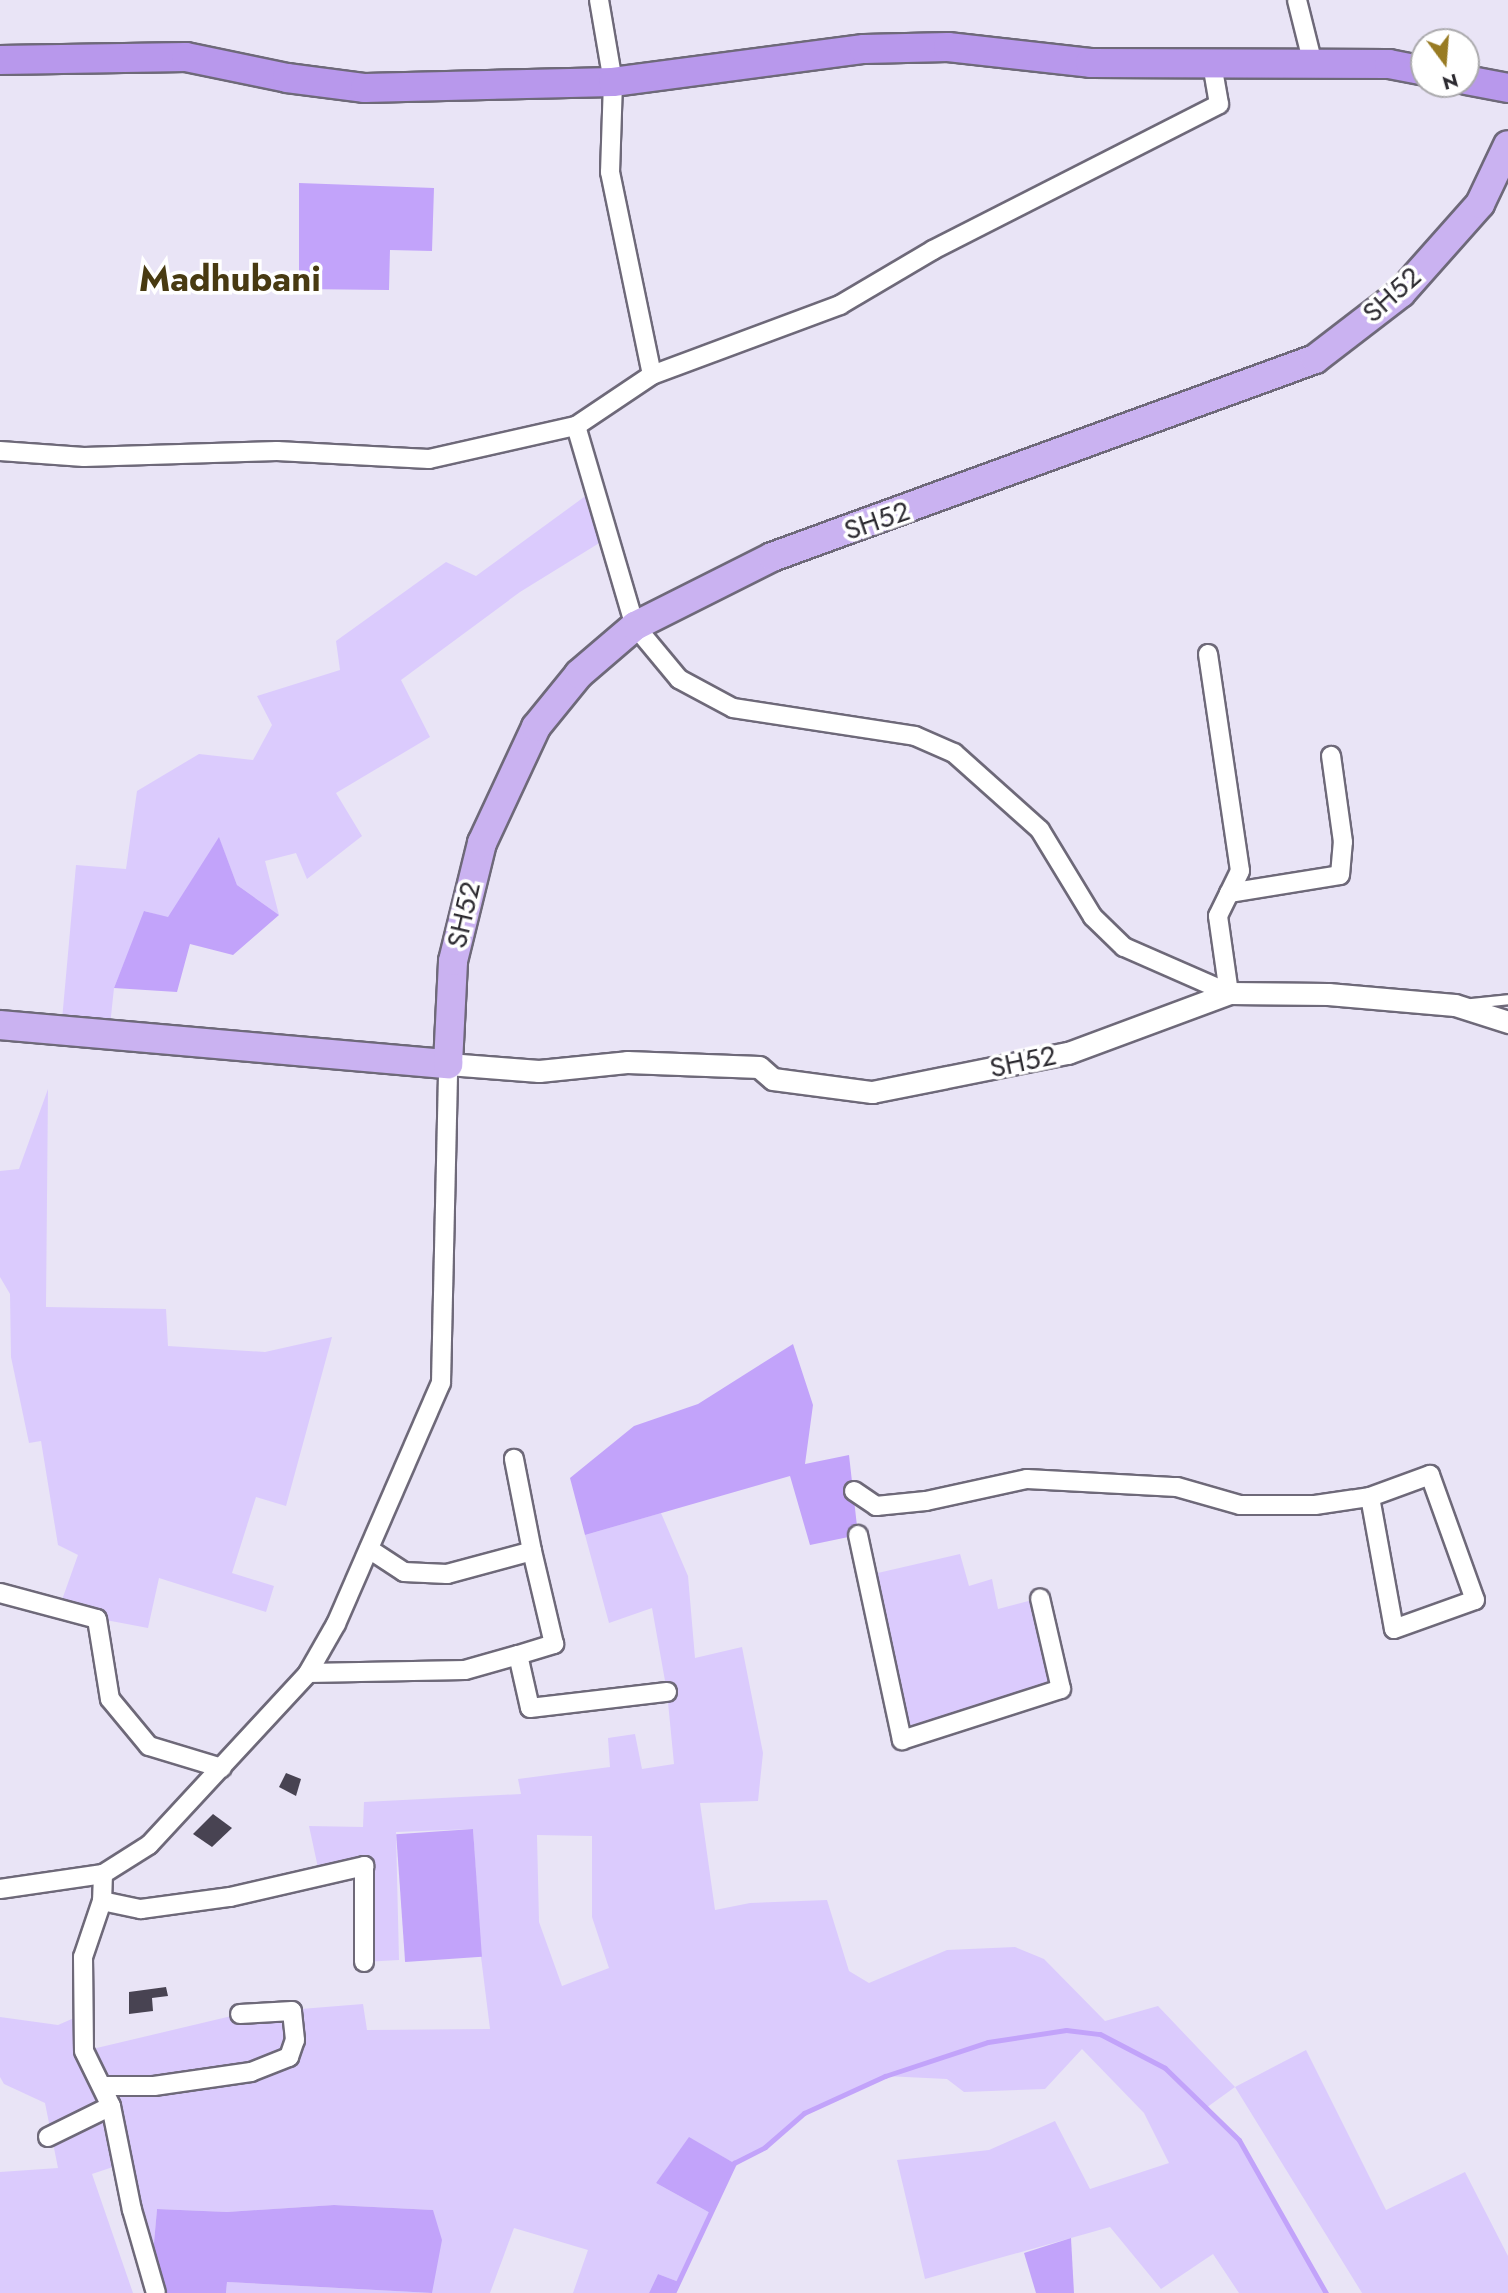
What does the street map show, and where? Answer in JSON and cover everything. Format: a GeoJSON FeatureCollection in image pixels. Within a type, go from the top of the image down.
{"type":"FeatureCollection","features":[{"type":"Feature","properties":{"kind":"highway"},"geometry":{"type":"LineString","coordinates":[[0,60],[186,57],[287,78],[365,88],[613,82],[864,49],[948,47],[1090,63],[1389,64],[1410,68]]}},
{"type":"Feature","properties":{"kind":"highway"},"geometry":{"type":"LineString","coordinates":[[1480,83],[1508,88]]}},
{"type":"Feature","properties":{"kind":"main road","name":"SH52"},"geometry":{"type":"LineString","coordinates":[[0,1026],[448,1064],[453,961],[482,843],[536,727],[579,674],[635,626],[772,557],[1315,359],[1401,293],[1480,204],[1508,145]]}},
{"type":"Feature","properties":{"kind":"street"},"geometry":{"type":"LineString","coordinates":[[600,0],[613,82],[610,172],[652,375]]}},
{"type":"Feature","properties":{"kind":"street"},"geometry":{"type":"LineString","coordinates":[[1297,0],[1313,64]]}},
{"type":"Feature","properties":{"kind":"street"},"geometry":{"type":"LineString","coordinates":[[0,452],[84,457],[277,451],[429,459],[576,426],[652,375],[840,305],[933,250],[1219,104],[1212,64]]}},
{"type":"Feature","properties":{"kind":"street"},"geometry":{"type":"LineString","coordinates":[[576,426],[635,626],[679,678],[733,708],[915,736],[954,753],[1040,830],[1093,917],[1124,947],[1229,993]]}},
{"type":"Feature","properties":{"kind":"street"},"geometry":{"type":"LineString","coordinates":[[1208,654],[1240,871],[1218,916],[1229,993]]}},
{"type":"Feature","properties":{"kind":"street"},"geometry":{"type":"LineString","coordinates":[[1229,893],[1340,875],[1343,842],[1331,756]]}},
{"type":"Feature","properties":{"kind":"street","name":"SH52"},"geometry":{"type":"LineString","coordinates":[[448,1064],[540,1071],[627,1062],[759,1067],[773,1079],[872,1092],[1068,1053],[1229,993],[1328,994],[1455,1005],[1508,1022]]}},
{"type":"Feature","properties":{"kind":"street"},"geometry":{"type":"LineString","coordinates":[[0,1889],[103,1874],[149,1846],[308,1673],[336,1625],[441,1383],[448,1064]]}},
{"type":"Feature","properties":{"kind":"street"},"geometry":{"type":"LineString","coordinates":[[308,1673],[465,1670],[554,1644],[514,1459]]}},
{"type":"Feature","properties":{"kind":"street"},"geometry":{"type":"LineString","coordinates":[[854,1491],[876,1506],[926,1501],[1027,1479],[1177,1487],[1240,1505],[1315,1505],[1370,1497],[1430,1475],[1475,1600],[1394,1629],[1370,1497]]}},
{"type":"Feature","properties":{"kind":"street"},"geometry":{"type":"LineString","coordinates":[[858,1535],[902,1740],[1061,1689],[1040,1598]]}},
{"type":"Feature","properties":{"kind":"street"},"geometry":{"type":"LineString","coordinates":[[369,1549],[404,1572],[447,1574],[532,1551]]}},
{"type":"Feature","properties":{"kind":"street"},"geometry":{"type":"LineString","coordinates":[[0,1593],[97,1619],[110,1699],[149,1746],[222,1769]]}},
{"type":"Feature","properties":{"kind":"street"},"geometry":{"type":"LineString","coordinates":[[518,1655],[530,1708],[667,1692]]}},
{"type":"Feature","properties":{"kind":"street"},"geometry":{"type":"LineString","coordinates":[[102,1901],[141,1909],[217,1899],[364,1866],[364,1962]]}},
{"type":"Feature","properties":{"kind":"street"},"geometry":{"type":"LineString","coordinates":[[103,1874],[102,1901],[83,1957],[81,2015],[84,2051],[105,2086],[111,2106],[132,2210],[156,2293]]}},
{"type":"Feature","properties":{"kind":"street"},"geometry":{"type":"LineString","coordinates":[[105,2086],[154,2086],[251,2072],[289,2057],[295,2040],[292,2011],[240,2014]]}},
{"type":"Feature","properties":{"kind":"street"},"geometry":{"type":"LineString","coordinates":[[48,2137],[111,2106]]}},
{"type":"Feature","properties":{"kind":"lane"},"geometry":{"type":"LineString","coordinates":[[1455,1005],[1508,999]]}},
{"type":"Feature","properties":{"kind":"shaded area"},"geometry":{"type":"Polygon","coordinates":[[[299,183],[434,188],[432,251],[390,250],[389,290],[299,289],[299,183]]]}},
{"type":"Feature","properties":{"kind":"shaded area"},"geometry":{"type":"Polygon","coordinates":[[[595,489],[609,537],[520,592],[401,680],[430,737],[336,793],[362,836],[307,879],[296,853],[265,861],[279,915],[237,885],[219,838],[168,918],[145,911],[114,988],[109,1035],[61,1031],[76,865],[126,869],[137,791],[199,754],[253,760],[272,725],[257,696],[340,670],[336,641],[446,562],[476,576],[595,489]]]}},
{"type":"Feature","properties":{"kind":"shaded area"},"geometry":{"type":"Polygon","coordinates":[[[219,837],[237,885],[279,915],[233,955],[190,944],[177,992],[114,988],[144,911],[168,917],[219,837]]]}},
{"type":"Feature","properties":{"kind":"shaded area"},"geometry":{"type":"Polygon","coordinates":[[[48,1089],[46,1307],[166,1309],[168,1346],[265,1352],[332,1337],[286,1506],[256,1497],[232,1573],[274,1586],[266,1612],[159,1578],[148,1628],[58,1611],[78,1555],[58,1545],[41,1441],[29,1443],[11,1357],[10,1294],[0,1277],[0,1171],[19,1169],[48,1089]]]}},
{"type":"Feature","properties":{"kind":"shaded area"},"geometry":{"type":"Polygon","coordinates":[[[793,1344],[813,1405],[805,1464],[849,1455],[858,1535],[810,1545],[790,1476],[585,1535],[570,1478],[634,1426],[698,1404],[793,1344]]]}},
{"type":"Feature","properties":{"kind":"shaded area"},"geometry":{"type":"Polygon","coordinates":[[[661,1513],[688,1576],[695,1658],[742,1647],[763,1753],[758,1801],[700,1803],[715,1910],[750,1903],[827,1900],[849,1971],[869,1983],[947,1950],[1015,1947],[1044,1959],[1105,2021],[1158,2006],[1235,2087],[1206,2108],[1239,2140],[1326,2293],[1239,2293],[1213,2254],[1161,2289],[1110,2227],[925,2279],[897,2160],[989,2150],[1055,2121],[1090,2189],[1169,2163],[1144,2113],[1082,2049],[1045,2089],[964,2092],[947,2079],[885,2076],[804,2113],[765,2147],[734,2163],[689,2138],[656,2183],[712,2214],[679,2282],[658,2274],[649,2293],[573,2293],[588,2250],[514,2228],[490,2293],[432,2293],[433,2210],[334,2205],[227,2212],[157,2209],[151,2276],[122,2164],[92,2174],[133,2293],[0,2293],[0,2172],[58,2168],[45,2103],[4,2084],[0,2077],[0,2017],[58,2025],[81,2015],[84,2051],[240,2014],[363,2004],[367,2030],[490,2029],[481,1957],[473,1829],[396,1832],[399,1960],[364,1962],[364,1866],[320,1877],[309,1826],[363,1827],[364,1802],[521,1794],[518,1779],[610,1767],[608,1738],[635,1734],[642,1769],[674,1764],[667,1692],[652,1608],[609,1623],[585,1535],[661,1513]],[[537,1835],[539,1922],[562,1986],[609,1968],[592,1917],[592,1836],[537,1835]]]}},
{"type":"Feature","properties":{"kind":"shaded area"},"geometry":{"type":"Polygon","coordinates":[[[960,1554],[969,1586],[992,1579],[998,1609],[1040,1598],[1061,1689],[902,1740],[869,1575],[960,1554]]]}},
{"type":"Feature","properties":{"kind":"shaded area"},"geometry":{"type":"Polygon","coordinates":[[[473,1829],[482,1957],[405,1962],[396,1834],[473,1829]]]}},
{"type":"Feature","properties":{"kind":"shaded area"},"geometry":{"type":"Polygon","coordinates":[[[1306,2050],[1386,2210],[1465,2172],[1508,2256],[1508,2293],[1362,2293],[1235,2087],[1306,2050]]]}},
{"type":"Feature","properties":{"kind":"shaded area"},"geometry":{"type":"Polygon","coordinates":[[[689,2137],[734,2163],[712,2214],[656,2183],[689,2137]]]}},
{"type":"Feature","properties":{"kind":"shaded area"},"geometry":{"type":"Polygon","coordinates":[[[334,2205],[433,2210],[442,2240],[432,2293],[227,2282],[226,2293],[156,2293],[151,2276],[157,2209],[227,2212],[334,2205]]]}},
{"type":"Feature","properties":{"kind":"shaded area"},"geometry":{"type":"Polygon","coordinates":[[[1071,2238],[1074,2293],[1036,2293],[1024,2253],[1071,2238]]]}},
{"type":"Feature","properties":{"kind":"shaded area"},"geometry":{"type":"Polygon","coordinates":[[[658,2274],[679,2282],[673,2293],[649,2293],[658,2274]]]}},
{"type":"Feature","properties":{"kind":"shaded area"},"geometry":{"type":"Polygon","coordinates":[[[227,2282],[432,2293],[226,2293],[227,2282]]]}},
{"type":"Feature","properties":{"kind":"building"},"geometry":{"type":"Polygon","coordinates":[[[286,1773],[301,1779],[296,1796],[279,1787],[286,1773]]]}},
{"type":"Feature","properties":{"kind":"building"},"geometry":{"type":"Polygon","coordinates":[[[213,1814],[232,1828],[212,1847],[193,1834],[213,1814]]]}},
{"type":"Feature","properties":{"kind":"building"},"geometry":{"type":"Polygon","coordinates":[[[166,1987],[168,1996],[152,1998],[153,2011],[129,2014],[129,1992],[166,1987]]]}},
{"type":"Feature","properties":{"kind":"waterway"},"geometry":{"type":"LineString","coordinates":[[673,2293],[734,2163],[765,2147],[804,2113],[885,2076],[988,2042],[1066,2030],[1100,2034],[1165,2068],[1239,2140],[1326,2293]]}},
{"type":"Feature","properties":{"kind":"district","name":"Madhubani"},"geometry":{"type":"Point","coordinates":[230,279]}}]}
